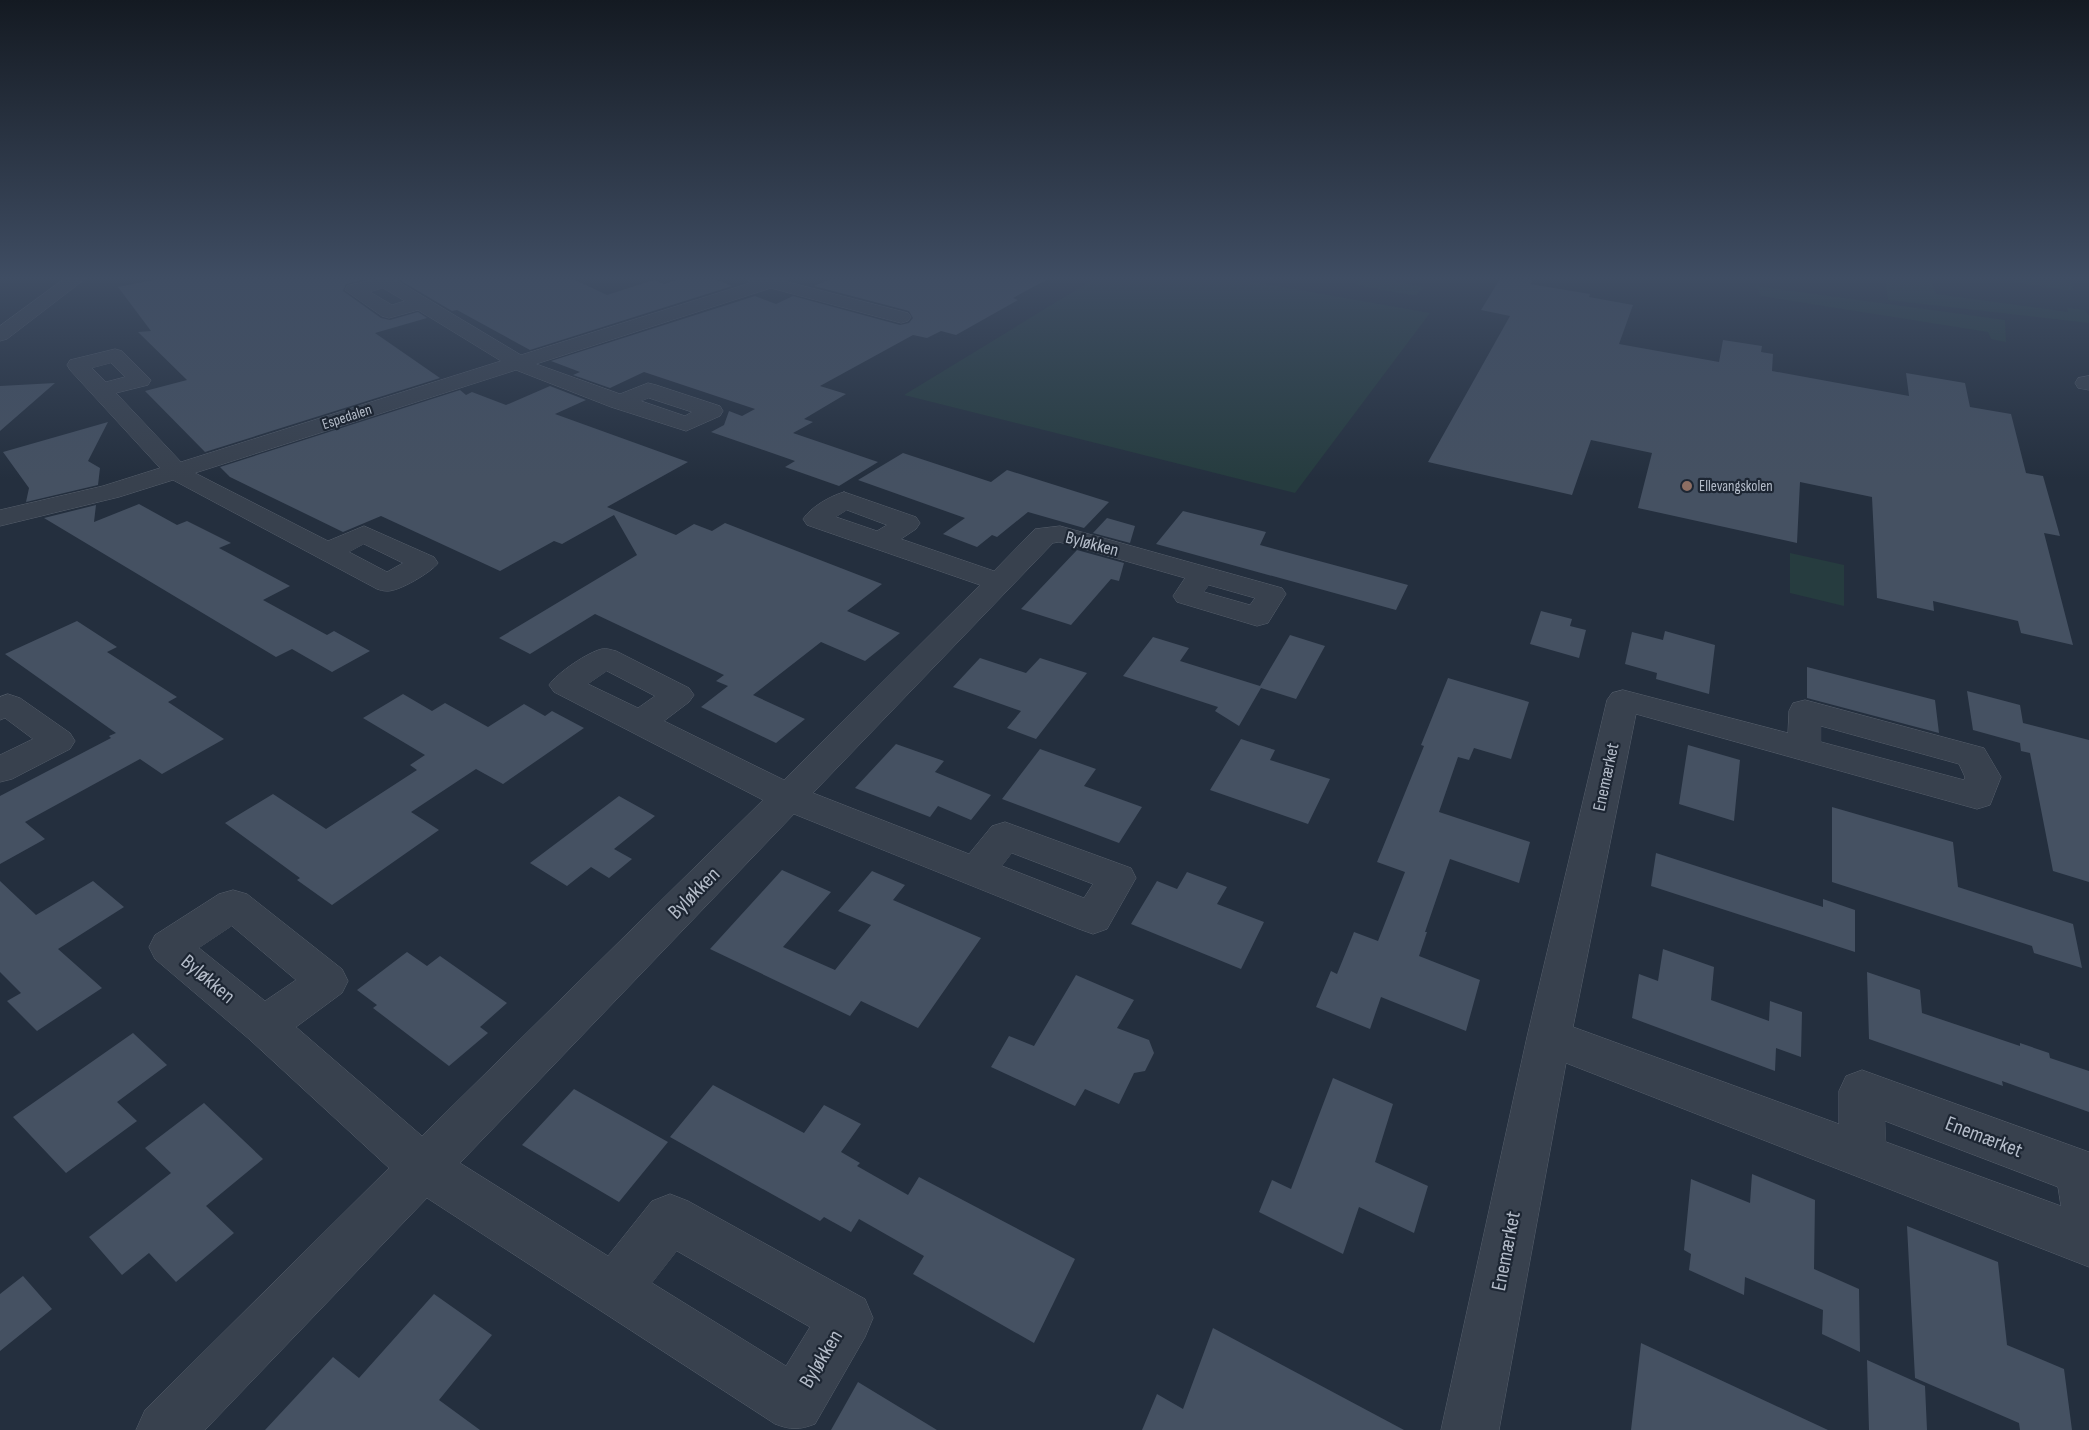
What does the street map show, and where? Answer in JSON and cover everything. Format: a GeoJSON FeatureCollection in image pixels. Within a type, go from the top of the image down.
{"type":"FeatureCollection","features":[{"type":"Feature","properties":{"kind":"street"},"geometry":{"type":"LineString","coordinates":[[491,346],[531,370],[619,402]]}},
{"type":"Feature","properties":{"kind":"street","name":"Espedalen"},"geometry":{"type":"LineString","coordinates":[[0,518],[110,492],[571,346]]}},
{"type":"Feature","properties":{"kind":"street"},"geometry":{"type":"LineString","coordinates":[[101,390],[176,471],[327,552]]}},
{"type":"Feature","properties":{"kind":"street","name":"Byløkken"},"geometry":{"type":"LineString","coordinates":[[165,1430],[422,1167],[789,798],[1045,535],[1060,534],[1202,574]]}},
{"type":"Feature","properties":{"kind":"street"},"geometry":{"type":"LineString","coordinates":[[878,542],[999,582]]}},
{"type":"Feature","properties":{"kind":"street","name":"Enemærket"},"geometry":{"type":"LineString","coordinates":[[1470,1430],[1549,1037],[1623,700],[1804,747],[1977,796],[1983,777],[1972,756],[1805,711],[1804,747]]}},
{"type":"Feature","properties":{"kind":"street"},"geometry":{"type":"LineString","coordinates":[[0,709],[8,705],[58,741],[0,770]]}},
{"type":"Feature","properties":{"kind":"street"},"geometry":{"type":"LineString","coordinates":[[642,722],[789,798],[976,872]]}},
{"type":"Feature","properties":{"kind":"street"},"geometry":{"type":"LineString","coordinates":[[264,1026],[422,1167],[614,1289]]}},
{"type":"Feature","properties":{"kind":"street"},"geometry":{"type":"LineString","coordinates":[[1549,1037],[2089,1242]]}},
{"type":"Feature","properties":{"kind":"street","name":"Enemærket"},"geometry":{"type":"LineString","coordinates":[[1862,1156],[1862,1091],[2080,1172],[2089,1228]]}},
{"type":"Feature","properties":{"kind":"green space"},"geometry":{"type":"Polygon","coordinates":[[[985,346],[1405,346],[1295,493],[904,395],[985,346]]]}},
{"type":"Feature","properties":{"kind":"green space"},"geometry":{"type":"Polygon","coordinates":[[[1790,553],[1844,565],[1844,606],[1790,593],[1790,553]]]}},
{"type":"Feature","properties":{"kind":"building"},"geometry":{"type":"Polygon","coordinates":[[[152,346],[393,346],[440,378],[205,452],[145,391],[187,380],[152,346]]]}},
{"type":"Feature","properties":{"kind":"building"},"geometry":{"type":"Polygon","coordinates":[[[522,346],[543,346],[530,350],[522,346]]]}},
{"type":"Feature","properties":{"kind":"building"},"geometry":{"type":"Polygon","coordinates":[[[599,346],[893,346],[820,386],[846,394],[804,419],[813,422],[793,433],[878,462],[839,486],[785,467],[795,461],[711,432],[724,425],[729,411],[742,416],[755,409],[644,372],[610,388],[573,375],[580,372],[551,361],[599,346]]]}},
{"type":"Feature","properties":{"kind":"building"},"geometry":{"type":"Polygon","coordinates":[[[1493,346],[1629,346],[1719,362],[1722,346],[1760,346],[1761,352],[1773,354],[1772,371],[1909,396],[1906,373],[1965,383],[1970,407],[2011,414],[2026,473],[2043,476],[2060,536],[2044,533],[2073,645],[2021,633],[2018,621],[1933,601],[1934,611],[1877,598],[1872,497],[1800,482],[1797,543],[1638,508],[1652,453],[1591,440],[1572,495],[1428,462],[1493,346]]]}},
{"type":"Feature","properties":{"kind":"building"},"geometry":{"type":"Polygon","coordinates":[[[55,383],[0,431],[0,386],[55,383]]]}},
{"type":"Feature","properties":{"kind":"building"},"geometry":{"type":"Polygon","coordinates":[[[550,386],[586,400],[555,414],[688,462],[607,507],[676,535],[694,524],[712,531],[725,523],[882,584],[847,611],[900,633],[865,661],[821,642],[753,695],[805,719],[776,743],[701,707],[728,686],[716,681],[724,675],[595,614],[530,654],[499,638],[637,555],[614,515],[562,544],[554,541],[500,571],[381,516],[343,532],[230,477],[220,467],[460,390],[466,395],[472,392],[506,405],[550,386]]]}},
{"type":"Feature","properties":{"kind":"building"},"geometry":{"type":"Polygon","coordinates":[[[108,422],[88,461],[100,468],[98,485],[26,502],[29,488],[3,452],[108,422]]]}},
{"type":"Feature","properties":{"kind":"building"},"geometry":{"type":"Polygon","coordinates":[[[903,453],[991,482],[1007,470],[1109,502],[1084,528],[1028,512],[997,537],[992,535],[977,547],[943,534],[965,518],[858,480],[903,453]]]}},
{"type":"Feature","properties":{"kind":"building"},"geometry":{"type":"Polygon","coordinates":[[[139,504],[177,525],[187,521],[231,543],[219,548],[290,586],[263,600],[327,635],[334,631],[370,651],[332,672],[292,649],[276,657],[44,518],[96,505],[94,522],[139,504]]]}},
{"type":"Feature","properties":{"kind":"building"},"geometry":{"type":"Polygon","coordinates":[[[1183,511],[1266,532],[1260,545],[1408,585],[1396,610],[1156,544],[1183,511]]]}},
{"type":"Feature","properties":{"kind":"building"},"geometry":{"type":"Polygon","coordinates":[[[1107,518],[1135,526],[1130,543],[1093,533],[1107,518]]]}},
{"type":"Feature","properties":{"kind":"building"},"geometry":{"type":"Polygon","coordinates":[[[1077,550],[1124,563],[1119,581],[1111,579],[1071,625],[1021,609],[1077,550]]]}},
{"type":"Feature","properties":{"kind":"building"},"geometry":{"type":"Polygon","coordinates":[[[1541,611],[1572,619],[1570,626],[1586,630],[1579,658],[1530,644],[1541,611]]]}},
{"type":"Feature","properties":{"kind":"building"},"geometry":{"type":"Polygon","coordinates":[[[77,621],[117,647],[107,652],[177,697],[168,702],[224,739],[162,774],[140,759],[25,822],[45,839],[0,864],[0,796],[111,738],[109,736],[116,733],[5,654],[77,621]]]}},
{"type":"Feature","properties":{"kind":"building"},"geometry":{"type":"Polygon","coordinates":[[[1665,631],[1715,645],[1709,694],[1656,679],[1657,673],[1625,664],[1632,632],[1663,640],[1665,631]]]}},
{"type":"Feature","properties":{"kind":"building"},"geometry":{"type":"Polygon","coordinates":[[[1290,635],[1325,646],[1296,699],[1261,688],[1239,726],[1215,711],[1218,707],[1123,676],[1153,637],[1189,648],[1180,661],[1260,686],[1290,635]]]}},
{"type":"Feature","properties":{"kind":"building"},"geometry":{"type":"Polygon","coordinates":[[[980,658],[1026,673],[1040,658],[1087,673],[1036,739],[1007,728],[1021,711],[953,687],[980,658]]]}},
{"type":"Feature","properties":{"kind":"building"},"geometry":{"type":"Polygon","coordinates":[[[1807,667],[1935,700],[1939,733],[1807,698],[1807,667]]]}},
{"type":"Feature","properties":{"kind":"building"},"geometry":{"type":"Polygon","coordinates":[[[1448,678],[1529,702],[1511,759],[1474,748],[1469,760],[1458,757],[1439,812],[1530,842],[1519,883],[1450,859],[1425,932],[1427,932],[1419,956],[1480,980],[1466,1031],[1381,997],[1370,1029],[1316,1007],[1331,971],[1337,974],[1354,932],[1378,941],[1405,872],[1377,862],[1424,746],[1421,745],[1448,678]]]}},
{"type":"Feature","properties":{"kind":"building"},"geometry":{"type":"Polygon","coordinates":[[[1967,691],[2020,705],[2023,723],[2089,740],[2089,882],[2053,871],[2030,753],[2021,751],[2020,743],[1973,730],[1967,691]]]}},
{"type":"Feature","properties":{"kind":"building"},"geometry":{"type":"Polygon","coordinates":[[[403,694],[432,711],[445,703],[488,727],[524,704],[545,716],[552,711],[584,728],[503,784],[476,769],[411,812],[439,830],[332,905],[297,880],[300,878],[225,823],[273,794],[326,829],[417,770],[410,765],[425,755],[363,718],[403,694]]]}},
{"type":"Feature","properties":{"kind":"building"},"geometry":{"type":"Polygon","coordinates":[[[1241,739],[1275,750],[1270,760],[1330,779],[1308,824],[1210,790],[1241,739]]]}},
{"type":"Feature","properties":{"kind":"building"},"geometry":{"type":"Polygon","coordinates":[[[896,744],[944,761],[935,772],[991,795],[971,820],[938,806],[930,817],[855,788],[896,744]]]}},
{"type":"Feature","properties":{"kind":"building"},"geometry":{"type":"Polygon","coordinates":[[[1688,745],[1740,760],[1734,821],[1679,804],[1688,745]]]}},
{"type":"Feature","properties":{"kind":"building"},"geometry":{"type":"Polygon","coordinates":[[[1040,749],[1096,769],[1084,786],[1142,807],[1119,843],[1002,799],[1040,749]]]}},
{"type":"Feature","properties":{"kind":"building"},"geometry":{"type":"Polygon","coordinates":[[[619,796],[655,816],[614,849],[632,859],[609,878],[591,867],[567,886],[530,863],[619,796]]]}},
{"type":"Feature","properties":{"kind":"building"},"geometry":{"type":"Polygon","coordinates":[[[1832,807],[1953,842],[1958,887],[2073,924],[2082,968],[2034,953],[2032,946],[1832,882],[1832,807]]]}},
{"type":"Feature","properties":{"kind":"building"},"geometry":{"type":"Polygon","coordinates":[[[1656,853],[1823,907],[1823,899],[1855,910],[1855,952],[1651,886],[1656,853]]]}},
{"type":"Feature","properties":{"kind":"building"},"geometry":{"type":"Polygon","coordinates":[[[782,870],[831,892],[783,947],[835,970],[871,925],[838,911],[872,871],[905,885],[893,900],[981,938],[918,1028],[861,1001],[850,1016],[710,949],[782,870]]]}},
{"type":"Feature","properties":{"kind":"building"},"geometry":{"type":"Polygon","coordinates":[[[1187,872],[1227,887],[1217,904],[1264,922],[1241,969],[1131,924],[1157,881],[1177,889],[1187,872]]]}},
{"type":"Feature","properties":{"kind":"building"},"geometry":{"type":"Polygon","coordinates":[[[0,881],[36,915],[93,881],[124,907],[58,949],[102,988],[37,1031],[7,1001],[21,993],[0,972],[0,881]]]}},
{"type":"Feature","properties":{"kind":"building"},"geometry":{"type":"Polygon","coordinates":[[[1663,949],[1714,967],[1711,1000],[1769,1021],[1770,1001],[1802,1012],[1801,1057],[1776,1048],[1775,1071],[1632,1018],[1639,974],[1658,981],[1663,949]]]}},
{"type":"Feature","properties":{"kind":"building"},"geometry":{"type":"Polygon","coordinates":[[[407,952],[427,966],[440,956],[507,1003],[480,1027],[488,1033],[449,1066],[373,1008],[377,1005],[357,990],[407,952]]]}},
{"type":"Feature","properties":{"kind":"building"},"geometry":{"type":"Polygon","coordinates":[[[1867,972],[1920,990],[1922,1013],[2020,1046],[2020,1043],[2049,1053],[2050,1058],[2089,1071],[2089,1112],[2002,1081],[2003,1086],[1869,1039],[1867,972]]]}},
{"type":"Feature","properties":{"kind":"building"},"geometry":{"type":"Polygon","coordinates":[[[1076,975],[1134,1000],[1117,1028],[1149,1040],[1154,1053],[1145,1071],[1134,1073],[1119,1104],[1085,1089],[1075,1106],[991,1067],[1009,1036],[1034,1046],[1076,975]]]}},
{"type":"Feature","properties":{"kind":"building"},"geometry":{"type":"Polygon","coordinates":[[[133,1033],[167,1065],[117,1102],[137,1121],[66,1173],[13,1117],[133,1033]]]}},
{"type":"Feature","properties":{"kind":"building"},"geometry":{"type":"Polygon","coordinates":[[[1333,1078],[1393,1104],[1375,1162],[1428,1186],[1414,1233],[1359,1207],[1343,1254],[1259,1212],[1272,1180],[1291,1189],[1333,1078]]]}},
{"type":"Feature","properties":{"kind":"building"},"geometry":{"type":"Polygon","coordinates":[[[713,1085],[804,1133],[824,1105],[861,1124],[841,1152],[860,1163],[857,1166],[908,1195],[919,1177],[1075,1259],[1034,1343],[913,1274],[924,1256],[859,1219],[851,1232],[824,1217],[820,1221],[670,1137],[713,1085]]]}},
{"type":"Feature","properties":{"kind":"building"},"geometry":{"type":"Polygon","coordinates":[[[574,1089],[668,1142],[619,1202],[522,1145],[574,1089]]]}},
{"type":"Feature","properties":{"kind":"building"},"geometry":{"type":"Polygon","coordinates":[[[204,1103],[263,1159],[206,1206],[234,1233],[176,1282],[149,1253],[122,1275],[89,1237],[171,1173],[145,1148],[204,1103]]]}},
{"type":"Feature","properties":{"kind":"building"},"geometry":{"type":"Polygon","coordinates":[[[1752,1174],[1815,1200],[1814,1269],[1859,1289],[1860,1352],[1822,1334],[1823,1310],[1745,1277],[1744,1295],[1689,1270],[1691,1254],[1684,1250],[1691,1179],[1750,1203],[1752,1174]]]}},
{"type":"Feature","properties":{"kind":"building"},"geometry":{"type":"Polygon","coordinates":[[[1907,1226],[1998,1262],[2007,1345],[2064,1369],[2072,1430],[2020,1430],[2019,1423],[1915,1378],[1907,1226]]]}},
{"type":"Feature","properties":{"kind":"building"},"geometry":{"type":"Polygon","coordinates":[[[23,1276],[52,1309],[0,1351],[0,1294],[23,1276]]]}},
{"type":"Feature","properties":{"kind":"building"},"geometry":{"type":"Polygon","coordinates":[[[434,1294],[492,1335],[439,1400],[480,1430],[265,1430],[333,1357],[359,1378],[434,1294]]]}},
{"type":"Feature","properties":{"kind":"building"},"geometry":{"type":"Polygon","coordinates":[[[1213,1328],[1404,1430],[1142,1430],[1157,1394],[1183,1409],[1213,1328]]]}},
{"type":"Feature","properties":{"kind":"building"},"geometry":{"type":"Polygon","coordinates":[[[1641,1343],[1828,1430],[1631,1430],[1641,1343]]]}},
{"type":"Feature","properties":{"kind":"building"},"geometry":{"type":"Polygon","coordinates":[[[1867,1360],[1925,1386],[1927,1430],[1869,1430],[1867,1360]]]}},
{"type":"Feature","properties":{"kind":"building"},"geometry":{"type":"Polygon","coordinates":[[[858,1382],[937,1430],[831,1430],[858,1382]]]}},
{"type":"Feature","properties":{"kind":"place","name":"Ellevangskolen"},"geometry":{"type":"Point","coordinates":[1687,486]}}]}
